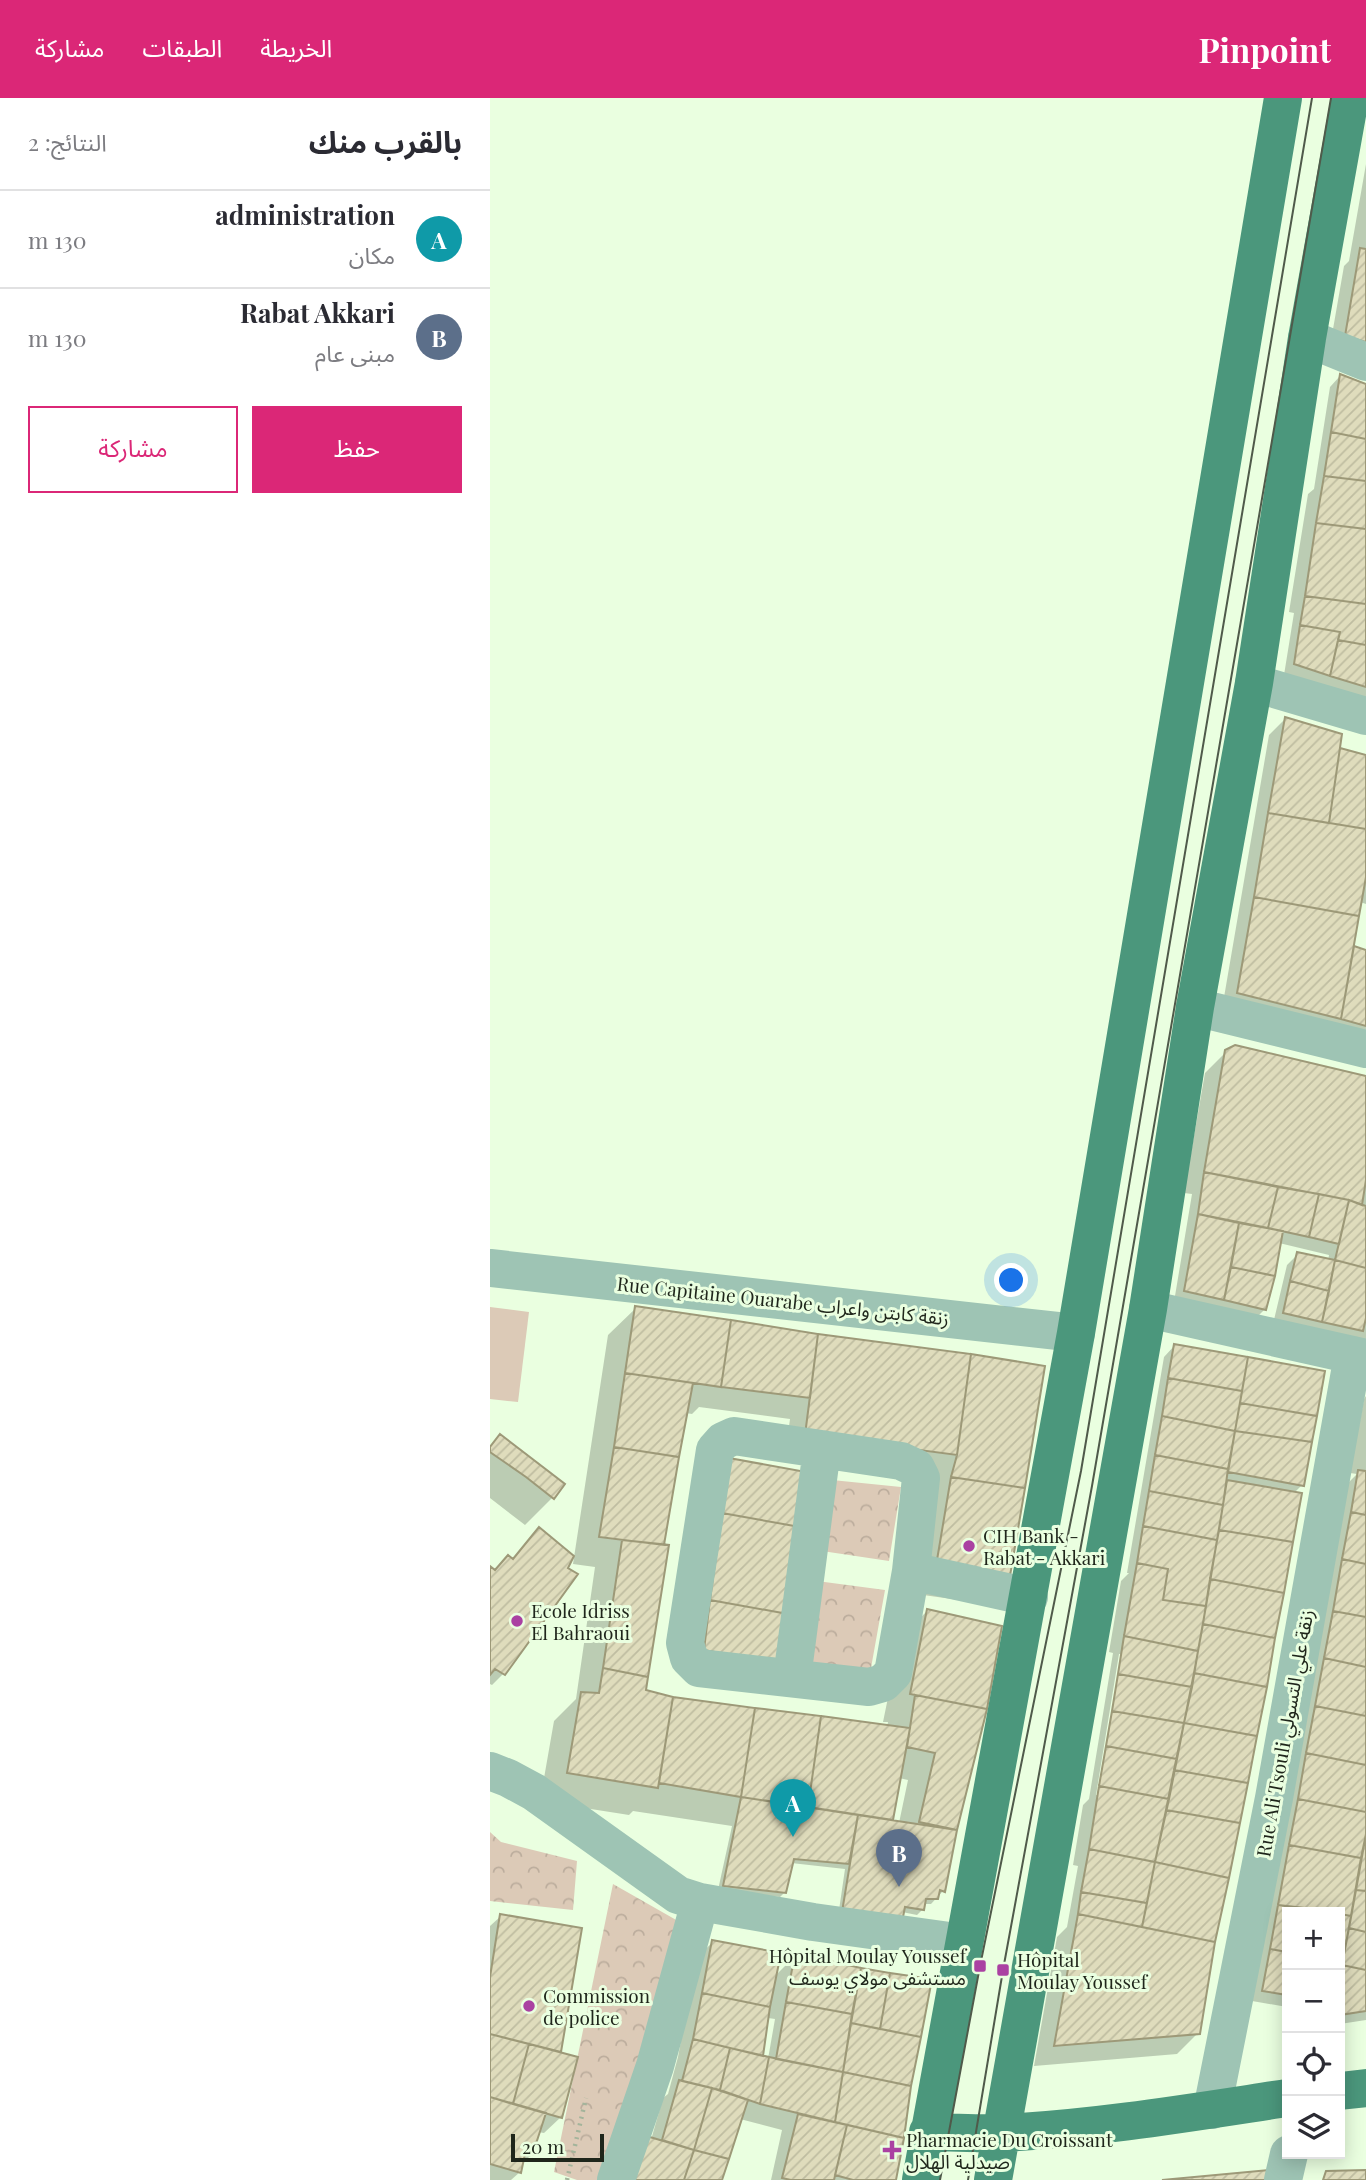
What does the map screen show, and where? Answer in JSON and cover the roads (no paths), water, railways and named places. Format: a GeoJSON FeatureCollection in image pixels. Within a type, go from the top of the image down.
{"type":"FeatureCollection","features":[{"type":"Feature","properties":{"kind":"main road"},"geometry":{"type":"LineString","coordinates":[[920,2180],[1076,1333],[1283,98]]}},
{"type":"Feature","properties":{"kind":"main road"},"geometry":{"type":"LineString","coordinates":[[993,2180],[1148,1310],[1195,1007],[1254,683],[1307,338],[1350,98]]}},
{"type":"Feature","properties":{"kind":"main road"},"geometry":{"type":"LineString","coordinates":[[1345,2090],[1366,2088]]}},
{"type":"Feature","properties":{"kind":"main road"},"geometry":{"type":"LineString","coordinates":[[928,2132],[1003,2133],[1212,2110],[1282,2099]]}},
{"type":"Feature","properties":{"kind":"street"},"geometry":{"type":"LineString","coordinates":[[1307,338],[1366,362]]}},
{"type":"Feature","properties":{"kind":"street"},"geometry":{"type":"LineString","coordinates":[[1254,683],[1366,716]]}},
{"type":"Feature","properties":{"kind":"street"},"geometry":{"type":"LineString","coordinates":[[1195,1007],[1366,1049]]}},
{"type":"Feature","properties":{"kind":"street","name":"Rue Capitaine Ouarabe زنقة كابتن واعراب"},"geometry":{"type":"LineString","coordinates":[[490,1268],[1076,1333]]}},
{"type":"Feature","properties":{"kind":"street"},"geometry":{"type":"LineString","coordinates":[[1148,1310],[1359,1356]]}},
{"type":"Feature","properties":{"kind":"street","name":"Rue Ali Tsouli زنقة علي التسولي"},"geometry":{"type":"LineString","coordinates":[[1212,2110],[1359,1356]]}},
{"type":"Feature","properties":{"kind":"street"},"geometry":{"type":"LineString","coordinates":[[734,1436],[901,1461],[916,1468],[921,1478],[911,1571],[892,1673],[883,1683],[869,1687],[699,1668],[689,1658],[685,1643],[715,1450],[723,1441],[734,1436]]}},
{"type":"Feature","properties":{"kind":"street"},"geometry":{"type":"LineString","coordinates":[[792,1678],[822,1449]]}},
{"type":"Feature","properties":{"kind":"street"},"geometry":{"type":"LineString","coordinates":[[911,1571],[1029,1597]]}},
{"type":"Feature","properties":{"kind":"street"},"geometry":{"type":"LineString","coordinates":[[490,1771],[508,1777],[534,1792],[678,1895],[700,1902],[813,1922],[964,1943]]}},
{"type":"Feature","properties":{"kind":"street"},"geometry":{"type":"LineString","coordinates":[[616,2180],[655,2066],[700,1902]]}},
{"type":"Feature","properties":{"kind":"street"},"geometry":{"type":"LineString","coordinates":[[1283,2180],[1288,2159]]}},
{"type":"Feature","properties":{"kind":"tram line"},"geometry":{"type":"LineString","coordinates":[[940,2180],[980,1966],[1081,1471],[1312,98]]}},
{"type":"Feature","properties":{"kind":"tram line"},"geometry":{"type":"LineString","coordinates":[[968,2180],[1003,1970],[1092,1486],[1331,98]]}},
{"type":"Feature","properties":{"kind":"place","name":"CIH Bank - Rabat - Akkari"},"geometry":{"type":"Point","coordinates":[969,1546]}},
{"type":"Feature","properties":{"kind":"place","name":"Ecole Idriss El Bahraoui"},"geometry":{"type":"Point","coordinates":[517,1621]}},
{"type":"Feature","properties":{"kind":"place","name":"administration"},"geometry":{"type":"Point","coordinates":[793,1837]}},
{"type":"Feature","properties":{"kind":"place","name":"Rabat Akkari"},"geometry":{"type":"Point","coordinates":[899,1887]}},
{"type":"Feature","properties":{"kind":"place","name":"Hôpital Moulay Youssef مستشفى مولاي يوسف"},"geometry":{"type":"Point","coordinates":[980,1966]}},
{"type":"Feature","properties":{"kind":"place","name":"Hôpital Moulay Youssef"},"geometry":{"type":"Point","coordinates":[1003,1970]}},
{"type":"Feature","properties":{"kind":"place","name":"Commission de police"},"geometry":{"type":"Point","coordinates":[529,2006]}},
{"type":"Feature","properties":{"kind":"place","name":"Pharmacie Du Croissant صيدلية الهلال"},"geometry":{"type":"Point","coordinates":[892,2150]}}]}
